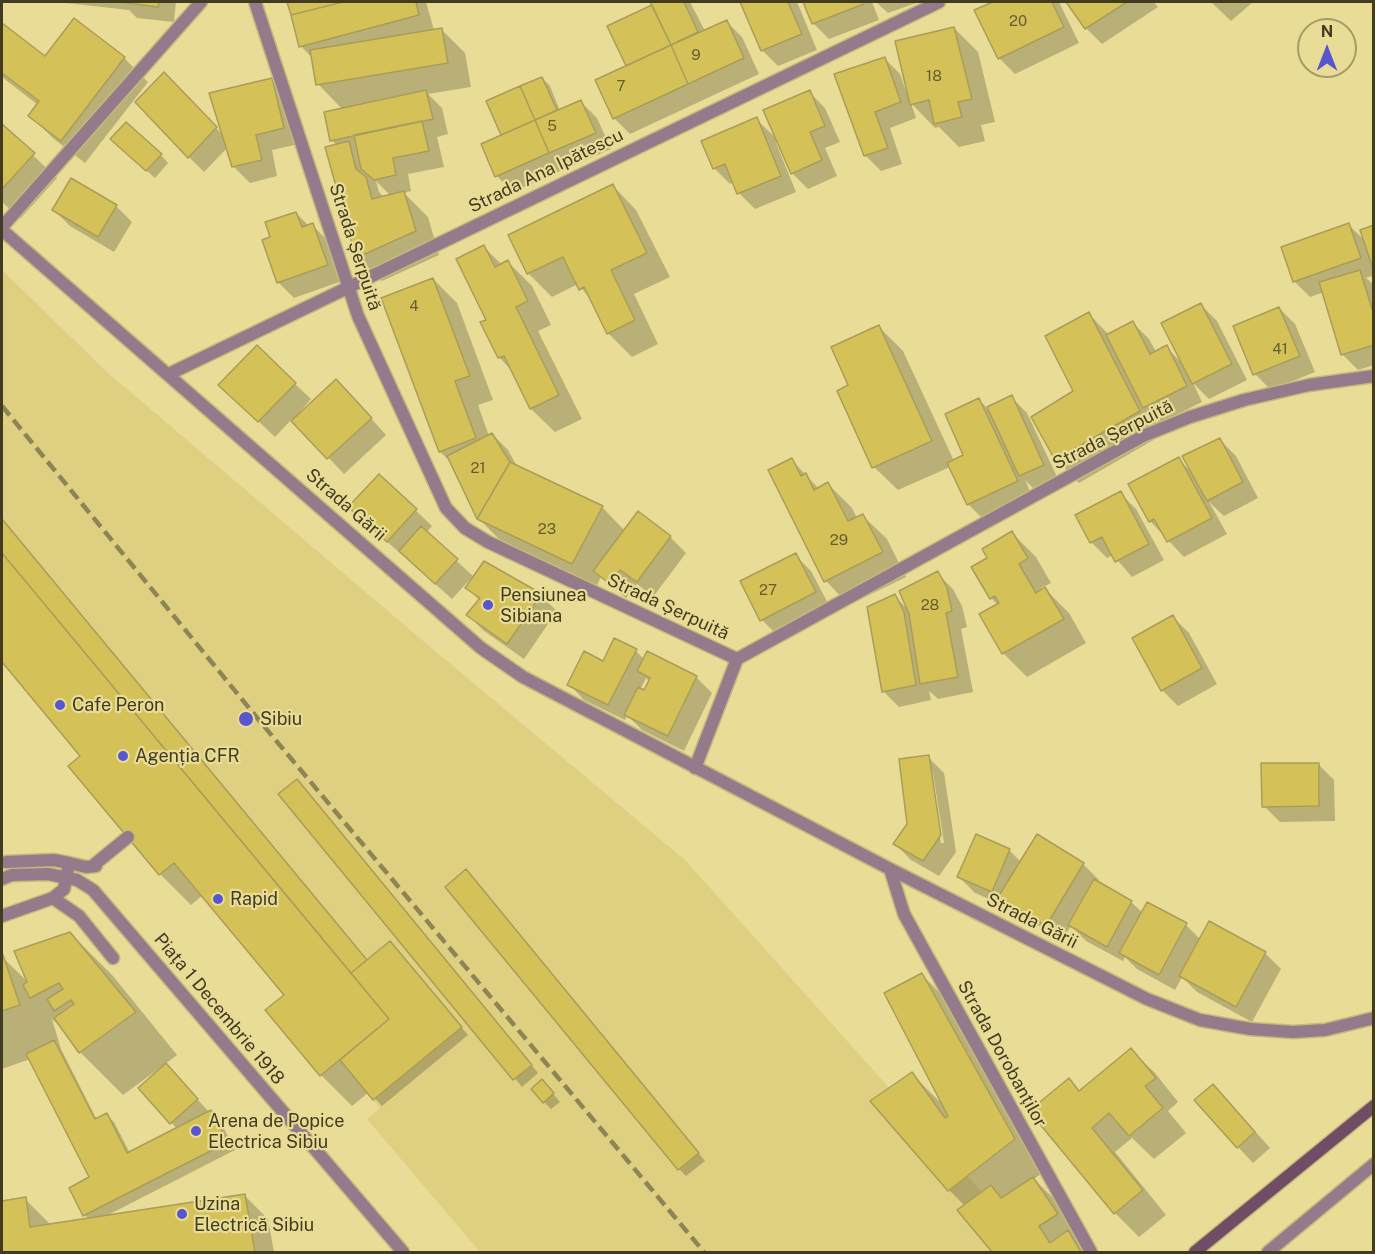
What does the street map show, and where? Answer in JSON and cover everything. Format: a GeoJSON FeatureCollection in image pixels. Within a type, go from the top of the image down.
{"type":"FeatureCollection","features":[{"type":"Feature","properties":{"kind":"main road"},"geometry":{"type":"LineString","coordinates":[[1195,1252],[1374,1106]]}},
{"type":"Feature","properties":{"kind":"street"},"geometry":{"type":"LineString","coordinates":[[2,229],[201,2]]}},
{"type":"Feature","properties":{"kind":"street","name":"Strada Șerpuită"},"geometry":{"type":"LineString","coordinates":[[255,2],[358,316],[446,508],[465,528],[488,542],[737,659],[1143,436],[1190,417],[1244,400],[1309,385],[1374,376]]}},
{"type":"Feature","properties":{"kind":"street","name":"Strada Ana Ipătescu"},"geometry":{"type":"LineString","coordinates":[[169,374],[939,2]]}},
{"type":"Feature","properties":{"kind":"street","name":"Strada Gării"},"geometry":{"type":"LineString","coordinates":[[2,229],[481,648],[523,677],[890,869],[1147,999],[1200,1020],[1250,1029],[1293,1032],[1325,1030],[1374,1018]]}},
{"type":"Feature","properties":{"kind":"street"},"geometry":{"type":"LineString","coordinates":[[695,768],[737,659]]}},
{"type":"Feature","properties":{"kind":"street"},"geometry":{"type":"LineString","coordinates":[[7,877],[4,856],[54,860],[96,867],[95,864],[128,837]]}},
{"type":"Feature","properties":{"kind":"street"},"geometry":{"type":"LineString","coordinates":[[2,916],[53,898],[64,889],[69,863]]}},
{"type":"Feature","properties":{"kind":"street","name":"Strada Dorobanților"},"geometry":{"type":"LineString","coordinates":[[890,869],[904,914],[1091,1252]]}},
{"type":"Feature","properties":{"kind":"street","name":"Piața 1 Decembrie 1918"},"geometry":{"type":"LineString","coordinates":[[7,877],[48,874],[77,880],[93,890],[403,1252]]}},
{"type":"Feature","properties":{"kind":"street"},"geometry":{"type":"LineString","coordinates":[[53,898],[79,916],[113,958]]}},
{"type":"Feature","properties":{"kind":"street"},"geometry":{"type":"LineString","coordinates":[[1268,1252],[1374,1164]]}},
{"type":"Feature","properties":{"kind":"shaded area"},"geometry":{"type":"Polygon","coordinates":[[[2,270],[108,373],[686,861],[1036,1252],[480,1252],[367,1119],[380,1108],[340,1060],[320,1076],[265,1010],[283,995],[174,863],[159,875],[68,766],[80,756],[2,662],[2,270]]]}},
{"type":"Feature","properties":{"kind":"building"},"geometry":{"type":"Polygon","coordinates":[[[120,2],[159,2],[158,7],[120,2]]]}},
{"type":"Feature","properties":{"kind":"building"},"geometry":{"type":"Polygon","coordinates":[[[287,2],[343,2],[291,15],[287,2]]]}},
{"type":"Feature","properties":{"kind":"building"},"geometry":{"type":"Polygon","coordinates":[[[343,2],[416,2],[419,15],[299,47],[291,15],[343,2]]]}},
{"type":"Feature","properties":{"kind":"building"},"geometry":{"type":"Polygon","coordinates":[[[650,2],[684,2],[698,32],[671,45],[650,2]]]}},
{"type":"Feature","properties":{"kind":"building"},"geometry":{"type":"Polygon","coordinates":[[[740,2],[788,2],[802,34],[761,51],[740,2]]]}},
{"type":"Feature","properties":{"kind":"building"},"geometry":{"type":"Polygon","coordinates":[[[803,2],[863,2],[864,4],[812,24],[803,2]]]}},
{"type":"Feature","properties":{"kind":"building"},"geometry":{"type":"Polygon","coordinates":[[[993,2],[1052,2],[1064,27],[998,59],[974,10],[993,2]]]}},
{"type":"Feature","properties":{"kind":"building"},"geometry":{"type":"Polygon","coordinates":[[[1066,2],[1127,2],[1085,29],[1066,2]]]}},
{"type":"Feature","properties":{"kind":"building"},"geometry":{"type":"Polygon","coordinates":[[[652,5],[671,45],[626,66],[607,26],[652,5]]]}},
{"type":"Feature","properties":{"kind":"building"},"geometry":{"type":"Polygon","coordinates":[[[74,18],[125,57],[61,141],[28,116],[39,101],[2,73],[2,23],[45,56],[74,18]]]}},
{"type":"Feature","properties":{"kind":"building"},"geometry":{"type":"Polygon","coordinates":[[[727,20],[744,58],[688,84],[671,45],[727,20]]]}},
{"type":"Feature","properties":{"kind":"building"},"geometry":{"type":"Polygon","coordinates":[[[954,27],[972,99],[958,102],[962,117],[934,124],[929,100],[910,105],[895,41],[954,27]]]}},
{"type":"Feature","properties":{"kind":"building"},"geometry":{"type":"Polygon","coordinates":[[[442,28],[448,63],[316,85],[310,50],[442,28]]]}},
{"type":"Feature","properties":{"kind":"building"},"geometry":{"type":"Polygon","coordinates":[[[671,45],[688,84],[613,119],[595,80],[671,45]]]}},
{"type":"Feature","properties":{"kind":"building"},"geometry":{"type":"Polygon","coordinates":[[[885,57],[901,102],[875,112],[888,148],[864,156],[834,74],[885,57]]]}},
{"type":"Feature","properties":{"kind":"building"},"geometry":{"type":"Polygon","coordinates":[[[164,72],[217,127],[188,158],[135,102],[164,72]]]}},
{"type":"Feature","properties":{"kind":"building"},"geometry":{"type":"Polygon","coordinates":[[[542,77],[557,110],[535,120],[520,86],[542,77]]]}},
{"type":"Feature","properties":{"kind":"building"},"geometry":{"type":"Polygon","coordinates":[[[272,78],[284,128],[256,135],[262,160],[232,167],[209,93],[272,78]]]}},
{"type":"Feature","properties":{"kind":"building"},"geometry":{"type":"Polygon","coordinates":[[[520,86],[535,120],[501,135],[486,101],[520,86]]]}},
{"type":"Feature","properties":{"kind":"building"},"geometry":{"type":"Polygon","coordinates":[[[426,90],[433,119],[330,141],[324,112],[426,90]]]}},
{"type":"Feature","properties":{"kind":"building"},"geometry":{"type":"Polygon","coordinates":[[[810,90],[825,126],[810,132],[822,160],[791,174],[763,110],[810,90]]]}},
{"type":"Feature","properties":{"kind":"building"},"geometry":{"type":"Polygon","coordinates":[[[581,100],[596,133],[549,153],[535,120],[581,100]]]}},
{"type":"Feature","properties":{"kind":"building"},"geometry":{"type":"Polygon","coordinates":[[[757,117],[781,176],[737,194],[725,164],[713,169],[701,141],[757,117]]]}},
{"type":"Feature","properties":{"kind":"building"},"geometry":{"type":"Polygon","coordinates":[[[535,120],[549,153],[495,177],[481,144],[535,120]]]}},
{"type":"Feature","properties":{"kind":"building"},"geometry":{"type":"Polygon","coordinates":[[[422,121],[429,151],[393,158],[396,175],[374,180],[361,169],[354,135],[422,121]]]}},
{"type":"Feature","properties":{"kind":"building"},"geometry":{"type":"Polygon","coordinates":[[[126,122],[162,154],[146,171],[110,139],[126,122]]]}},
{"type":"Feature","properties":{"kind":"building"},"geometry":{"type":"Polygon","coordinates":[[[2,124],[35,153],[2,189],[2,124]]]}},
{"type":"Feature","properties":{"kind":"building"},"geometry":{"type":"Polygon","coordinates":[[[349,141],[356,169],[366,177],[372,199],[404,191],[416,231],[356,258],[325,147],[349,141]]]}},
{"type":"Feature","properties":{"kind":"building"},"geometry":{"type":"Polygon","coordinates":[[[71,178],[117,205],[98,237],[52,210],[71,178]]]}},
{"type":"Feature","properties":{"kind":"building"},"geometry":{"type":"Polygon","coordinates":[[[613,184],[647,253],[611,270],[635,320],[607,334],[584,287],[579,290],[563,257],[527,274],[508,235],[613,184]]]}},
{"type":"Feature","properties":{"kind":"building"},"geometry":{"type":"Polygon","coordinates":[[[296,212],[302,227],[313,223],[328,265],[277,283],[262,240],[270,237],[265,222],[296,212]]]}},
{"type":"Feature","properties":{"kind":"building"},"geometry":{"type":"Polygon","coordinates":[[[1349,223],[1361,258],[1293,282],[1281,247],[1349,223]]]}},
{"type":"Feature","properties":{"kind":"building"},"geometry":{"type":"Polygon","coordinates":[[[1374,225],[1374,272],[1360,230],[1374,225]]]}},
{"type":"Feature","properties":{"kind":"building"},"geometry":{"type":"Polygon","coordinates":[[[484,245],[495,267],[508,260],[528,301],[516,307],[559,395],[530,409],[504,356],[498,358],[480,322],[486,320],[456,259],[484,245]]]}},
{"type":"Feature","properties":{"kind":"building"},"geometry":{"type":"Polygon","coordinates":[[[1360,270],[1374,315],[1374,345],[1341,355],[1319,282],[1360,270]]]}},
{"type":"Feature","properties":{"kind":"building"},"geometry":{"type":"Polygon","coordinates":[[[433,278],[470,376],[455,381],[476,438],[439,452],[381,298],[433,278]]]}},
{"type":"Feature","properties":{"kind":"building"},"geometry":{"type":"Polygon","coordinates":[[[1201,303],[1232,364],[1192,384],[1161,323],[1201,303]]]}},
{"type":"Feature","properties":{"kind":"building"},"geometry":{"type":"Polygon","coordinates":[[[1279,307],[1300,356],[1253,375],[1233,326],[1279,307]]]}},
{"type":"Feature","properties":{"kind":"building"},"geometry":{"type":"Polygon","coordinates":[[[1089,312],[1140,411],[1055,460],[1031,417],[1073,391],[1045,336],[1089,312]]]}},
{"type":"Feature","properties":{"kind":"building"},"geometry":{"type":"Polygon","coordinates":[[[1133,321],[1150,354],[1167,345],[1187,386],[1143,408],[1106,335],[1133,321]]]}},
{"type":"Feature","properties":{"kind":"building"},"geometry":{"type":"Polygon","coordinates":[[[879,325],[932,441],[872,468],[837,391],[848,385],[831,347],[879,325]]]}},
{"type":"Feature","properties":{"kind":"building"},"geometry":{"type":"Polygon","coordinates":[[[257,345],[296,383],[258,422],[218,385],[257,345]]]}},
{"type":"Feature","properties":{"kind":"building"},"geometry":{"type":"Polygon","coordinates":[[[336,379],[372,418],[327,459],[291,421],[336,379]]]}},
{"type":"Feature","properties":{"kind":"building"},"geometry":{"type":"Polygon","coordinates":[[[1012,395],[1044,465],[1019,476],[987,407],[1012,395]]]}},
{"type":"Feature","properties":{"kind":"building"},"geometry":{"type":"Polygon","coordinates":[[[979,398],[1018,481],[967,505],[947,463],[963,455],[945,414],[979,398]]]}},
{"type":"Feature","properties":{"kind":"building"},"geometry":{"type":"Polygon","coordinates":[[[492,433],[510,462],[477,519],[447,456],[492,433]]]}},
{"type":"Feature","properties":{"kind":"building"},"geometry":{"type":"Polygon","coordinates":[[[1220,438],[1243,482],[1207,501],[1182,456],[1220,438]]]}},
{"type":"Feature","properties":{"kind":"building"},"geometry":{"type":"Polygon","coordinates":[[[1179,457],[1212,518],[1167,542],[1154,519],[1149,522],[1128,484],[1179,457]]]}},
{"type":"Feature","properties":{"kind":"building"},"geometry":{"type":"Polygon","coordinates":[[[792,458],[801,476],[806,473],[814,490],[828,482],[848,521],[863,514],[883,552],[824,582],[768,470],[792,458]]]}},
{"type":"Feature","properties":{"kind":"building"},"geometry":{"type":"Polygon","coordinates":[[[510,462],[603,506],[572,564],[477,519],[510,462]]]}},
{"type":"Feature","properties":{"kind":"building"},"geometry":{"type":"Polygon","coordinates":[[[379,474],[417,509],[387,542],[348,507],[379,474]]]}},
{"type":"Feature","properties":{"kind":"building"},"geometry":{"type":"Polygon","coordinates":[[[1121,491],[1149,544],[1115,562],[1102,537],[1090,543],[1075,515],[1121,491]]]}},
{"type":"Feature","properties":{"kind":"building"},"geometry":{"type":"Polygon","coordinates":[[[638,511],[671,536],[637,582],[620,570],[610,584],[593,571],[638,511]]]}},
{"type":"Feature","properties":{"kind":"building"},"geometry":{"type":"Polygon","coordinates":[[[2,519],[367,960],[351,973],[2,553],[2,519]]]}},
{"type":"Feature","properties":{"kind":"building"},"geometry":{"type":"Polygon","coordinates":[[[421,526],[458,559],[435,584],[399,551],[421,526]]]}},
{"type":"Feature","properties":{"kind":"building"},"geometry":{"type":"Polygon","coordinates":[[[1012,531],[1028,558],[1019,564],[1036,593],[1045,587],[1064,619],[1002,654],[979,614],[999,603],[995,596],[990,599],[971,567],[987,558],[982,549],[1012,531]]]}},
{"type":"Feature","properties":{"kind":"building"},"geometry":{"type":"Polygon","coordinates":[[[2,553],[389,1019],[320,1076],[265,1010],[284,995],[174,863],[159,875],[68,766],[80,756],[2,662],[2,553]]]}},
{"type":"Feature","properties":{"kind":"building"},"geometry":{"type":"Polygon","coordinates":[[[796,553],[816,592],[760,621],[740,581],[796,553]]]}},
{"type":"Feature","properties":{"kind":"building"},"geometry":{"type":"Polygon","coordinates":[[[484,561],[542,594],[507,644],[466,615],[480,598],[465,588],[484,561]]]}},
{"type":"Feature","properties":{"kind":"building"},"geometry":{"type":"Polygon","coordinates":[[[938,571],[947,588],[952,611],[946,613],[958,677],[920,684],[909,614],[899,591],[938,571]]]}},
{"type":"Feature","properties":{"kind":"building"},"geometry":{"type":"Polygon","coordinates":[[[895,594],[904,612],[916,685],[882,692],[867,607],[895,594]]]}},
{"type":"Feature","properties":{"kind":"building"},"geometry":{"type":"Polygon","coordinates":[[[1173,615],[1202,668],[1161,691],[1132,638],[1173,615]]]}},
{"type":"Feature","properties":{"kind":"building"},"geometry":{"type":"Polygon","coordinates":[[[614,638],[637,649],[608,705],[567,685],[584,651],[603,661],[614,638]]]}},
{"type":"Feature","properties":{"kind":"building"},"geometry":{"type":"Polygon","coordinates":[[[647,651],[697,676],[668,736],[624,715],[638,687],[644,690],[650,678],[637,671],[647,651]]]}},
{"type":"Feature","properties":{"kind":"building"},"geometry":{"type":"Polygon","coordinates":[[[929,755],[941,835],[923,861],[893,844],[907,824],[899,759],[929,755]]]}},
{"type":"Feature","properties":{"kind":"building"},"geometry":{"type":"Polygon","coordinates":[[[1261,763],[1319,763],[1319,806],[1262,807],[1261,763]]]}},
{"type":"Feature","properties":{"kind":"building"},"geometry":{"type":"Polygon","coordinates":[[[297,779],[532,1065],[513,1080],[278,794],[297,779]]]}},
{"type":"Feature","properties":{"kind":"building"},"geometry":{"type":"Polygon","coordinates":[[[976,834],[1010,849],[992,892],[957,877],[976,834]]]}},
{"type":"Feature","properties":{"kind":"building"},"geometry":{"type":"Polygon","coordinates":[[[1037,834],[1084,863],[1046,926],[998,897],[1037,834]]]}},
{"type":"Feature","properties":{"kind":"building"},"geometry":{"type":"Polygon","coordinates":[[[466,869],[699,1153],[678,1170],[445,887],[466,869]]]}},
{"type":"Feature","properties":{"kind":"building"},"geometry":{"type":"Polygon","coordinates":[[[1094,879],[1132,901],[1107,947],[1068,925],[1094,879]]]}},
{"type":"Feature","properties":{"kind":"building"},"geometry":{"type":"Polygon","coordinates":[[[1147,902],[1187,923],[1159,975],[1119,953],[1147,902]]]}},
{"type":"Feature","properties":{"kind":"building"},"geometry":{"type":"Polygon","coordinates":[[[1209,921],[1266,952],[1236,1007],[1179,976],[1209,921]]]}},
{"type":"Feature","properties":{"kind":"building"},"geometry":{"type":"Polygon","coordinates":[[[70,932],[136,1012],[79,1053],[54,1018],[74,1004],[71,1000],[54,1011],[47,999],[63,989],[59,983],[30,998],[23,985],[27,982],[14,951],[70,932]]]}},
{"type":"Feature","properties":{"kind":"building"},"geometry":{"type":"Polygon","coordinates":[[[390,941],[462,1027],[373,1100],[340,1060],[389,1019],[351,973],[390,941]]]}},
{"type":"Feature","properties":{"kind":"building"},"geometry":{"type":"Polygon","coordinates":[[[2,955],[20,1005],[2,1011],[2,955]]]}},
{"type":"Feature","properties":{"kind":"building"},"geometry":{"type":"Polygon","coordinates":[[[922,973],[1015,1139],[948,1191],[870,1101],[912,1072],[945,1118],[948,1116],[884,993],[922,973]]]}},
{"type":"Feature","properties":{"kind":"building","name":"Arena de Popice Electrica Sibiu"},"geometry":{"type":"Polygon","coordinates":[[[54,1040],[95,1119],[107,1113],[127,1153],[211,1110],[228,1142],[83,1216],[69,1188],[89,1177],[26,1054],[54,1040]]]}},
{"type":"Feature","properties":{"kind":"building"},"geometry":{"type":"Polygon","coordinates":[[[1131,1048],[1156,1078],[1145,1086],[1163,1108],[1129,1136],[1109,1113],[1092,1128],[1143,1190],[1114,1214],[1029,1111],[1069,1078],[1079,1091],[1131,1048]]]}},
{"type":"Feature","properties":{"kind":"building"},"geometry":{"type":"Polygon","coordinates":[[[166,1063],[198,1099],[170,1124],[138,1088],[166,1063]]]}},
{"type":"Feature","properties":{"kind":"building"},"geometry":{"type":"Polygon","coordinates":[[[542,1079],[554,1093],[543,1103],[531,1089],[542,1079]]]}},
{"type":"Feature","properties":{"kind":"building"},"geometry":{"type":"Polygon","coordinates":[[[1213,1084],[1255,1132],[1237,1148],[1194,1100],[1213,1084]]]}},
{"type":"Feature","properties":{"kind":"building"},"geometry":{"type":"Polygon","coordinates":[[[1033,1177],[1058,1214],[1039,1226],[1050,1243],[1068,1230],[1081,1252],[992,1252],[957,1210],[991,1185],[1001,1198],[1033,1177]]]}},
{"type":"Feature","properties":{"kind":"building","name":"Uzina Electrică Sibiu"},"geometry":{"type":"Polygon","coordinates":[[[245,1194],[255,1252],[2,1252],[2,1201],[26,1197],[30,1227],[245,1194]]]}},
{"type":"Feature","properties":{"kind":"railway"},"geometry":{"type":"LineString","coordinates":[[2,406],[263,725],[704,1252]]}},
{"type":"Feature","properties":{"kind":"place","name":"Pensiunea Sibiana"},"geometry":{"type":"Point","coordinates":[488,605]}},
{"type":"Feature","properties":{"kind":"place","name":"Cafe Peron"},"geometry":{"type":"Point","coordinates":[60,705]}},
{"type":"Feature","properties":{"kind":"place","name":"Sibiu"},"geometry":{"type":"Point","coordinates":[246,719]}},
{"type":"Feature","properties":{"kind":"place","name":"Agenția CFR"},"geometry":{"type":"Point","coordinates":[123,756]}},
{"type":"Feature","properties":{"kind":"place","name":"Rapid"},"geometry":{"type":"Point","coordinates":[218,899]}},
{"type":"Feature","properties":{"kind":"place","name":"Arena de Popice Electrica Sibiu"},"geometry":{"type":"Point","coordinates":[196,1131]}},
{"type":"Feature","properties":{"kind":"place","name":"Uzina Electrică Sibiu"},"geometry":{"type":"Point","coordinates":[182,1214]}}]}
